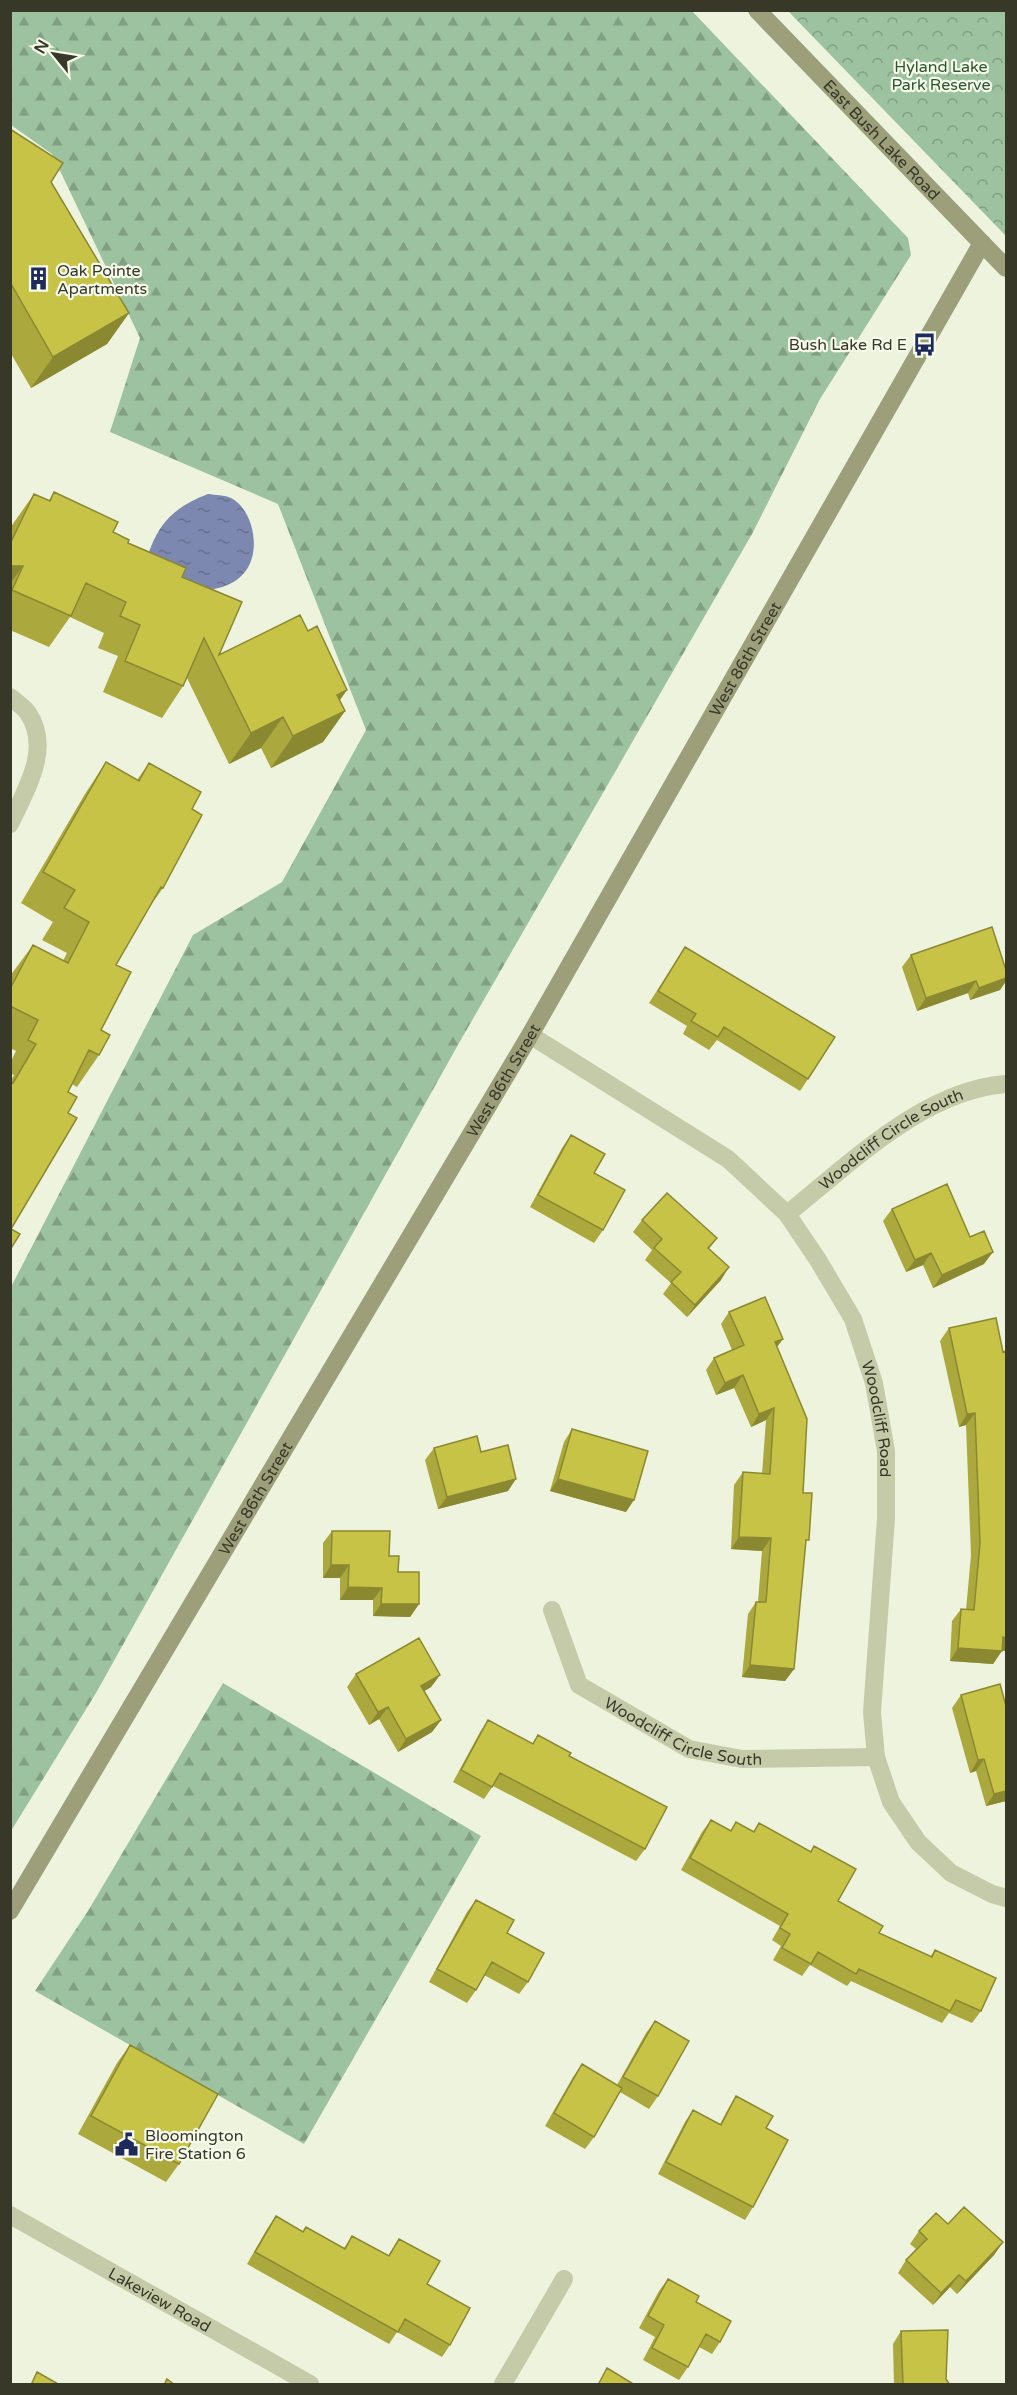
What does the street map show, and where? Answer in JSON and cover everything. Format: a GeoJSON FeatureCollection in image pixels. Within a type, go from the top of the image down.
{"type":"FeatureCollection","features":[{"type":"Feature","properties":{"kind":"street","name":"East Bush Lake Road"},"geometry":{"type":"LineString","coordinates":[[758,10],[1006,268]]}},
{"type":"Feature","properties":{"kind":"street","name":"West 86th Street"},"geometry":{"type":"LineString","coordinates":[[10,1911],[530,1035],[982,243]]}},
{"type":"Feature","properties":{"kind":"street"},"geometry":{"type":"LineString","coordinates":[[10,698],[28,712],[38,735],[37,763],[10,824]]}},
{"type":"Feature","properties":{"kind":"street","name":"Woodcliff Road"},"geometry":{"type":"LineString","coordinates":[[530,1035],[728,1159],[787,1214],[853,1319],[874,1383],[886,1451],[886,1518],[872,1712],[876,1757],[891,1802],[918,1842],[951,1874],[992,1894],[1006,1898]]}},
{"type":"Feature","properties":{"kind":"street","name":"Woodcliff Circle South"},"geometry":{"type":"LineString","coordinates":[[787,1214],[901,1124],[947,1099],[1006,1084]]}},
{"type":"Feature","properties":{"kind":"street","name":"Woodcliff Circle South"},"geometry":{"type":"LineString","coordinates":[[552,1610],[579,1685],[689,1749],[742,1759],[876,1757]]}},
{"type":"Feature","properties":{"kind":"street","name":"Lakeview Road"},"geometry":{"type":"LineString","coordinates":[[10,2215],[310,2385]]}},
{"type":"Feature","properties":{"kind":"street"},"geometry":{"type":"LineString","coordinates":[[504,2385],[564,2279]]}},
{"type":"Feature","properties":{"kind":"green space"},"geometry":{"type":"Polygon","coordinates":[[[11,11],[692,11],[908,238],[911,255],[820,399],[752,534],[459,1043],[96,1693],[11,1831],[11,1287],[193,935],[282,882],[366,730],[278,504],[110,432],[140,338],[52,154],[11,125],[11,11]]]}},
{"type":"Feature","properties":{"kind":"green space","name":"Hyland Lake Park Reserve"},"geometry":{"type":"Polygon","coordinates":[[[788,11],[1006,11],[1006,236],[788,11]]]}},
{"type":"Feature","properties":{"kind":"green space"},"geometry":{"type":"Polygon","coordinates":[[[223,1683],[481,1836],[304,2144],[35,1991],[88,1911],[223,1683]]]}},
{"type":"Feature","properties":{"kind":"water"},"geometry":{"type":"Polygon","coordinates":[[[208,494],[231,498],[245,512],[253,532],[253,555],[250,565],[239,578],[229,584],[198,592],[147,558],[156,535],[169,518],[186,505],[208,494]]]}},
{"type":"Feature","properties":{"kind":"building"},"geometry":{"type":"Polygon","coordinates":[[[10,129],[63,163],[51,182],[129,313],[53,357],[10,282],[10,129]]]}},
{"type":"Feature","properties":{"kind":"building"},"geometry":{"type":"Polygon","coordinates":[[[54,492],[118,522],[113,532],[129,540],[128,543],[186,568],[182,577],[242,602],[219,655],[300,615],[308,631],[317,626],[347,690],[337,695],[345,711],[293,736],[283,717],[251,733],[204,638],[183,686],[125,661],[140,625],[120,616],[126,602],[86,583],[71,616],[12,590],[23,566],[10,566],[10,544],[34,494],[50,501],[54,492]]]}},
{"type":"Feature","properties":{"kind":"building"},"geometry":{"type":"Polygon","coordinates":[[[106,762],[139,781],[149,763],[201,792],[192,809],[202,815],[163,888],[161,887],[116,965],[131,972],[101,1030],[110,1035],[99,1055],[89,1050],[68,1092],[77,1097],[68,1113],[77,1118],[11,1229],[20,1234],[10,1250],[10,1082],[13,1083],[36,1044],[28,1040],[38,1020],[10,1006],[10,989],[33,945],[68,963],[89,922],[64,908],[75,890],[43,872],[106,762]]]}},
{"type":"Feature","properties":{"kind":"building"},"geometry":{"type":"Polygon","coordinates":[[[992,927],[1006,970],[1006,978],[979,988],[976,981],[926,998],[911,955],[992,927]]]}},
{"type":"Feature","properties":{"kind":"building"},"geometry":{"type":"Polygon","coordinates":[[[685,947],[835,1037],[808,1079],[724,1027],[718,1037],[691,1021],[696,1014],[658,991],[685,947]]]}},
{"type":"Feature","properties":{"kind":"building"},"geometry":{"type":"Polygon","coordinates":[[[571,1135],[605,1154],[594,1173],[625,1190],[603,1230],[538,1195],[571,1135]]]}},
{"type":"Feature","properties":{"kind":"building"},"geometry":{"type":"Polygon","coordinates":[[[947,1184],[970,1237],[984,1231],[993,1252],[942,1275],[931,1253],[915,1260],[892,1209],[947,1184]]]}},
{"type":"Feature","properties":{"kind":"building"},"geometry":{"type":"Polygon","coordinates":[[[667,1193],[717,1238],[708,1248],[729,1267],[695,1305],[671,1282],[681,1272],[654,1248],[662,1239],[642,1220],[667,1193]]]}},
{"type":"Feature","properties":{"kind":"building"},"geometry":{"type":"Polygon","coordinates":[[[765,1297],[783,1339],[775,1342],[807,1419],[803,1493],[812,1493],[794,1669],[750,1665],[756,1602],[766,1602],[771,1538],[739,1537],[743,1472],[770,1474],[774,1408],[759,1414],[743,1375],[725,1383],[714,1358],[744,1345],[729,1312],[765,1297]]]}},
{"type":"Feature","properties":{"kind":"building"},"geometry":{"type":"Polygon","coordinates":[[[996,1318],[1003,1352],[1006,1351],[1006,1638],[1003,1637],[1002,1651],[958,1648],[961,1609],[974,1610],[980,1543],[975,1413],[967,1414],[949,1328],[996,1318]]]}},
{"type":"Feature","properties":{"kind":"building"},"geometry":{"type":"Polygon","coordinates":[[[572,1429],[648,1451],[634,1500],[558,1479],[572,1429]]]}},
{"type":"Feature","properties":{"kind":"building"},"geometry":{"type":"Polygon","coordinates":[[[477,1436],[481,1452],[508,1445],[516,1479],[447,1497],[434,1448],[477,1436]]]}},
{"type":"Feature","properties":{"kind":"building"},"geometry":{"type":"Polygon","coordinates":[[[332,1531],[390,1531],[389,1556],[399,1556],[398,1572],[419,1572],[419,1604],[381,1604],[382,1588],[348,1587],[349,1565],[331,1565],[332,1531]]]}},
{"type":"Feature","properties":{"kind":"building"},"geometry":{"type":"Polygon","coordinates":[[[419,1638],[440,1675],[421,1686],[441,1720],[406,1739],[388,1707],[378,1712],[356,1674],[419,1638]]]}},
{"type":"Feature","properties":{"kind":"building"},"geometry":{"type":"Polygon","coordinates":[[[1000,1684],[1006,1706],[1006,1791],[994,1794],[984,1759],[978,1760],[961,1695],[1000,1684]]]}},
{"type":"Feature","properties":{"kind":"building"},"geometry":{"type":"Polygon","coordinates":[[[488,1720],[533,1744],[538,1735],[571,1753],[569,1756],[667,1807],[645,1849],[500,1773],[492,1787],[461,1770],[488,1720]]]}},
{"type":"Feature","properties":{"kind":"building"},"geometry":{"type":"Polygon","coordinates":[[[711,1820],[731,1831],[736,1822],[754,1832],[759,1823],[811,1852],[814,1846],[856,1869],[838,1901],[883,1926],[879,1933],[932,1957],[935,1950],[996,1978],[981,2011],[956,2000],[950,2011],[859,1969],[856,1974],[818,1952],[811,1964],[782,1948],[790,1934],[780,1928],[788,1914],[690,1858],[711,1820]]]}},
{"type":"Feature","properties":{"kind":"building"},"geometry":{"type":"Polygon","coordinates":[[[476,1900],[514,1920],[507,1933],[544,1953],[528,1982],[492,1962],[476,1990],[437,1969],[476,1900]]]}},
{"type":"Feature","properties":{"kind":"building"},"geometry":{"type":"Polygon","coordinates":[[[655,2021],[689,2041],[658,2096],[623,2077],[655,2021]]]}},
{"type":"Feature","properties":{"kind":"building"},"geometry":{"type":"Polygon","coordinates":[[[130,2045],[218,2094],[179,2164],[91,2116],[130,2045]]]}},
{"type":"Feature","properties":{"kind":"building"},"geometry":{"type":"Polygon","coordinates":[[[582,2064],[622,2088],[594,2137],[554,2113],[582,2064]]]}},
{"type":"Feature","properties":{"kind":"building"},"geometry":{"type":"Polygon","coordinates":[[[736,2096],[773,2116],[766,2128],[788,2140],[753,2207],[666,2162],[693,2110],[721,2125],[736,2096]]]}},
{"type":"Feature","properties":{"kind":"building"},"geometry":{"type":"Polygon","coordinates":[[[964,2207],[1003,2242],[966,2281],[959,2275],[941,2293],[906,2260],[927,2239],[919,2231],[936,2213],[948,2224],[964,2207]]]}},
{"type":"Feature","properties":{"kind":"building"},"geometry":{"type":"Polygon","coordinates":[[[276,2216],[303,2232],[306,2227],[345,2249],[352,2236],[389,2256],[399,2239],[440,2261],[427,2284],[470,2308],[450,2345],[405,2319],[398,2332],[255,2252],[276,2216]]]}},
{"type":"Feature","properties":{"kind":"building"},"geometry":{"type":"Polygon","coordinates":[[[668,2279],[699,2296],[696,2302],[731,2321],[720,2342],[706,2334],[688,2367],[652,2348],[664,2325],[648,2316],[668,2279]]]}},
{"type":"Feature","properties":{"kind":"building"},"geometry":{"type":"Polygon","coordinates":[[[948,2330],[946,2379],[950,2385],[903,2385],[901,2331],[948,2330]]]}},
{"type":"Feature","properties":{"kind":"building"},"geometry":{"type":"Polygon","coordinates":[[[607,2368],[635,2385],[598,2385],[607,2368]]]}},
{"type":"Feature","properties":{"kind":"building"},"geometry":{"type":"Polygon","coordinates":[[[37,2372],[60,2385],[31,2385],[37,2372]]]}},
{"type":"Feature","properties":{"kind":"building"},"geometry":{"type":"Polygon","coordinates":[[[167,2379],[175,2385],[164,2385],[167,2379]]]}},
{"type":"Feature","properties":{"kind":"place","name":"Oak Pointe Apartments"},"geometry":{"type":"Point","coordinates":[39,279]}},
{"type":"Feature","properties":{"kind":"place","name":"Bush Lake Rd E"},"geometry":{"type":"Point","coordinates":[925,344]}},
{"type":"Feature","properties":{"kind":"place","name":"Bloomington Fire Station 6"},"geometry":{"type":"Point","coordinates":[127,2144]}}]}
